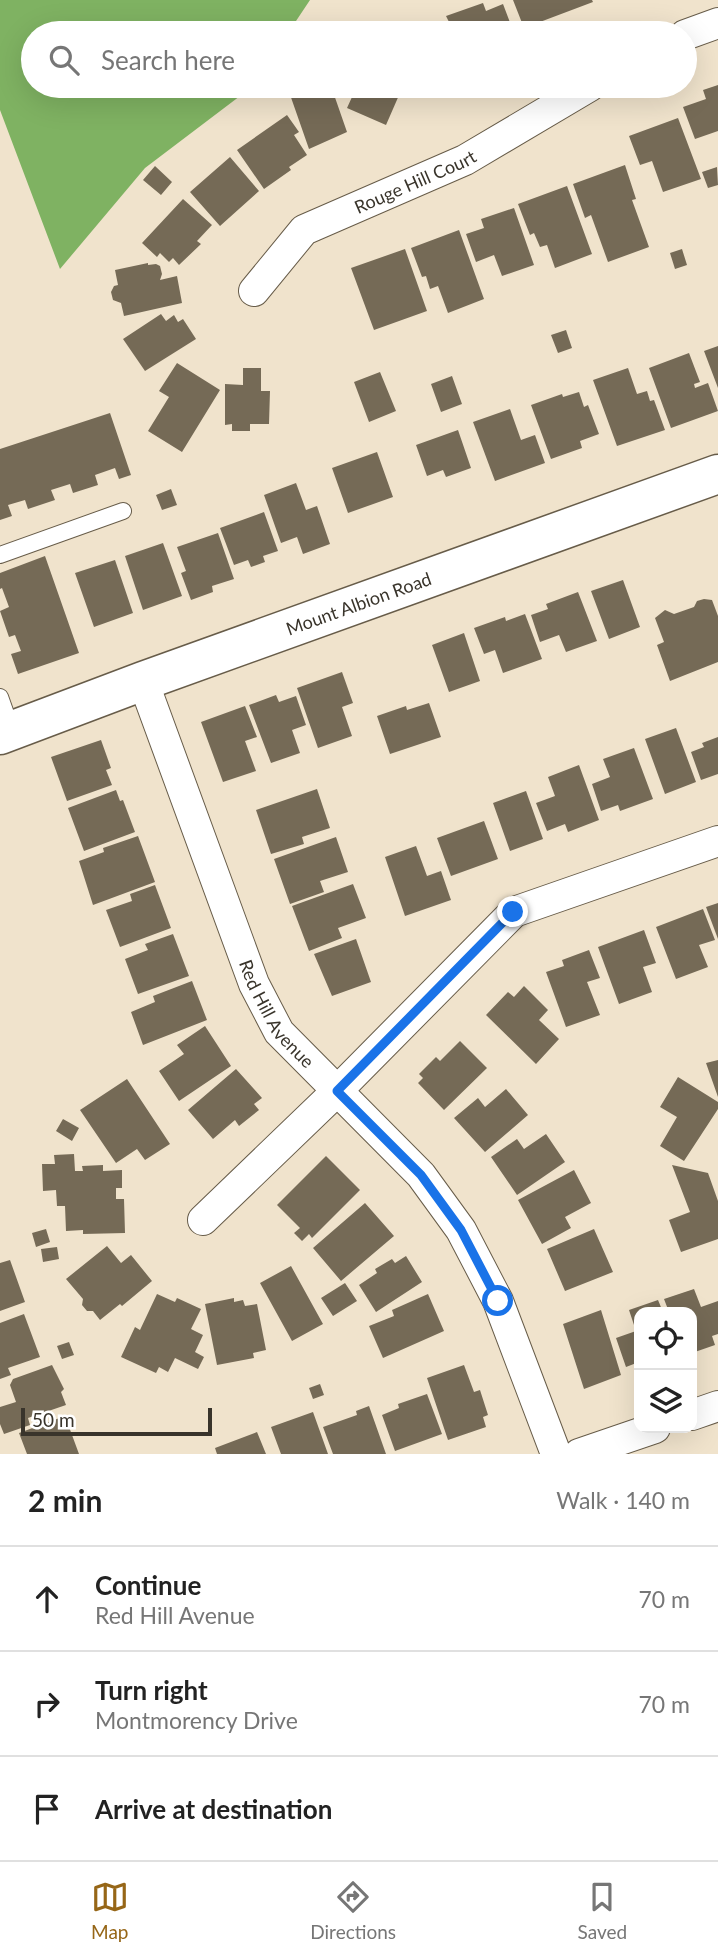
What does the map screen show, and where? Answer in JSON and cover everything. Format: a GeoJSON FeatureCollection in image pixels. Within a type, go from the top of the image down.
{"type":"FeatureCollection","features":[{"type":"Feature","properties":{"kind":"street"},"geometry":{"type":"LineString","coordinates":[[697,31],[718,23]]}},
{"type":"Feature","properties":{"kind":"street","name":"Rouge Hill Court"},"geometry":{"type":"LineString","coordinates":[[254,291],[304,230],[465,160],[570,98]]}},
{"type":"Feature","properties":{"kind":"street","name":"Mount Albion Road"},"geometry":{"type":"LineString","coordinates":[[4,721],[143,681],[718,474]]}},
{"type":"Feature","properties":{"kind":"street","name":"Red Hill Avenue"},"geometry":{"type":"LineString","coordinates":[[143,681],[254,984],[279,1032],[421,1175],[461,1230],[498,1301],[556,1454]]}},
{"type":"Feature","properties":{"kind":"street"},"geometry":{"type":"LineString","coordinates":[[203,1220],[337,1091],[513,912],[718,841]]}},
{"type":"Feature","properties":{"kind":"street"},"geometry":{"type":"LineString","coordinates":[[697,1413],[718,1406]]}},
{"type":"Feature","properties":{"kind":"street"},"geometry":{"type":"LineString","coordinates":[[579,1454],[641,1433]]}},
{"type":"Feature","properties":{"kind":"lane"},"geometry":{"type":"LineString","coordinates":[[0,555],[123,511]]}},
{"type":"Feature","properties":{"kind":"green space"},"geometry":{"type":"Polygon","coordinates":[[[0,0],[310,0],[296,21],[21,21],[21,98],[237,98],[145,168],[60,269],[0,110],[0,0]]]}},
{"type":"Feature","properties":{"kind":"building"},"geometry":{"type":"Polygon","coordinates":[[[513,0],[593,2],[543,21],[521,21],[513,0]]]}},
{"type":"Feature","properties":{"kind":"building"},"geometry":{"type":"Polygon","coordinates":[[[483,3],[486,11],[503,4],[509,21],[448,21],[446,16],[483,3]]]}},
{"type":"Feature","properties":{"kind":"building"},"geometry":{"type":"Polygon","coordinates":[[[718,85],[718,131],[695,139],[683,107],[706,99],[703,90],[718,85]]]}},
{"type":"Feature","properties":{"kind":"building"},"geometry":{"type":"Polygon","coordinates":[[[291,98],[335,98],[347,132],[309,149],[291,98]]]}},
{"type":"Feature","properties":{"kind":"building"},"geometry":{"type":"Polygon","coordinates":[[[352,98],[398,98],[386,125],[347,108],[352,98]]]}},
{"type":"Feature","properties":{"kind":"building"},"geometry":{"type":"Polygon","coordinates":[[[287,115],[299,132],[294,135],[307,155],[264,189],[237,150],[287,115]]]}},
{"type":"Feature","properties":{"kind":"building"},"geometry":{"type":"Polygon","coordinates":[[[678,118],[701,179],[663,192],[652,161],[640,165],[629,136],[678,118]]]}},
{"type":"Feature","properties":{"kind":"building"},"geometry":{"type":"Polygon","coordinates":[[[230,157],[259,191],[220,226],[190,192],[230,157]]]}},
{"type":"Feature","properties":{"kind":"building"},"geometry":{"type":"Polygon","coordinates":[[[625,165],[636,199],[632,200],[649,247],[608,262],[591,215],[585,218],[573,184],[625,165]]]}},
{"type":"Feature","properties":{"kind":"building"},"geometry":{"type":"Polygon","coordinates":[[[155,166],[172,182],[161,195],[143,180],[155,166]]]}},
{"type":"Feature","properties":{"kind":"building"},"geometry":{"type":"Polygon","coordinates":[[[717,167],[718,185],[708,188],[702,172],[717,167]]]}},
{"type":"Feature","properties":{"kind":"building"},"geometry":{"type":"Polygon","coordinates":[[[567,186],[592,254],[555,268],[547,245],[540,247],[534,233],[530,235],[518,204],[567,186]]]}},
{"type":"Feature","properties":{"kind":"building"},"geometry":{"type":"Polygon","coordinates":[[[183,199],[212,225],[197,241],[201,244],[179,265],[173,258],[169,262],[160,253],[157,257],[142,243],[183,199]]]}},
{"type":"Feature","properties":{"kind":"building"},"geometry":{"type":"Polygon","coordinates":[[[514,208],[534,265],[502,276],[494,255],[476,262],[466,234],[484,228],[481,219],[514,208]]]}},
{"type":"Feature","properties":{"kind":"building"},"geometry":{"type":"Polygon","coordinates":[[[459,230],[484,299],[448,313],[438,286],[430,289],[426,276],[422,277],[411,248],[459,230]]]}},
{"type":"Feature","properties":{"kind":"building"},"geometry":{"type":"Polygon","coordinates":[[[405,249],[427,311],[374,330],[351,268],[405,249]]]}},
{"type":"Feature","properties":{"kind":"building"},"geometry":{"type":"Polygon","coordinates":[[[682,249],[687,265],[675,269],[670,253],[682,249]]]}},
{"type":"Feature","properties":{"kind":"building"},"geometry":{"type":"Polygon","coordinates":[[[148,263],[160,266],[160,280],[177,276],[182,303],[124,316],[121,303],[113,300],[111,292],[114,286],[118,285],[115,270],[148,263]]]}},
{"type":"Feature","properties":{"kind":"building"},"geometry":{"type":"Polygon","coordinates":[[[161,314],[166,321],[174,315],[178,322],[183,319],[196,339],[145,371],[123,339],[161,314]]]}},
{"type":"Feature","properties":{"kind":"building"},"geometry":{"type":"Polygon","coordinates":[[[566,330],[572,348],[558,353],[551,335],[566,330]]]}},
{"type":"Feature","properties":{"kind":"building"},"geometry":{"type":"Polygon","coordinates":[[[718,346],[718,388],[704,351],[718,346]]]}},
{"type":"Feature","properties":{"kind":"building"},"geometry":{"type":"Polygon","coordinates":[[[689,353],[700,382],[694,384],[695,388],[708,383],[718,411],[671,428],[649,368],[689,353]]]}},
{"type":"Feature","properties":{"kind":"building"},"geometry":{"type":"Polygon","coordinates":[[[177,363],[220,390],[182,452],[148,431],[169,397],[159,391],[177,363]]]}},
{"type":"Feature","properties":{"kind":"building"},"geometry":{"type":"Polygon","coordinates":[[[243,368],[261,368],[261,391],[270,391],[269,424],[250,424],[250,431],[232,431],[232,424],[225,425],[225,384],[243,385],[243,368]]]}},
{"type":"Feature","properties":{"kind":"building"},"geometry":{"type":"Polygon","coordinates":[[[628,368],[637,394],[647,391],[650,401],[654,400],[665,430],[617,446],[593,380],[628,368]]]}},
{"type":"Feature","properties":{"kind":"building"},"geometry":{"type":"Polygon","coordinates":[[[380,372],[396,411],[369,422],[354,382],[380,372]]]}},
{"type":"Feature","properties":{"kind":"building"},"geometry":{"type":"Polygon","coordinates":[[[452,376],[462,404],[441,412],[431,384],[452,376]]]}},
{"type":"Feature","properties":{"kind":"building"},"geometry":{"type":"Polygon","coordinates":[[[579,392],[584,407],[588,405],[599,434],[580,441],[582,448],[551,459],[531,405],[562,394],[563,397],[579,392]]]}},
{"type":"Feature","properties":{"kind":"building"},"geometry":{"type":"Polygon","coordinates":[[[510,409],[521,440],[535,435],[545,463],[495,481],[473,422],[510,409]]]}},
{"type":"Feature","properties":{"kind":"building"},"geometry":{"type":"Polygon","coordinates":[[[110,413],[131,475],[119,479],[115,468],[95,475],[98,485],[73,493],[70,484],[51,490],[55,500],[28,509],[25,500],[8,505],[12,516],[0,520],[0,449],[110,413]]]}},
{"type":"Feature","properties":{"kind":"building"},"geometry":{"type":"Polygon","coordinates":[[[458,430],[471,468],[446,477],[443,470],[427,476],[416,445],[458,430]]]}},
{"type":"Feature","properties":{"kind":"building"},"geometry":{"type":"Polygon","coordinates":[[[377,452],[393,497],[348,513],[332,468],[377,452]]]}},
{"type":"Feature","properties":{"kind":"building"},"geometry":{"type":"Polygon","coordinates":[[[296,483],[306,510],[317,506],[330,544],[303,554],[297,537],[281,543],[264,495],[296,483]]]}},
{"type":"Feature","properties":{"kind":"building"},"geometry":{"type":"Polygon","coordinates":[[[171,489],[177,505],[162,510],[156,495],[171,489]]]}},
{"type":"Feature","properties":{"kind":"building"},"geometry":{"type":"Polygon","coordinates":[[[264,512],[278,551],[263,556],[265,562],[251,567],[248,560],[234,565],[220,528],[264,512]]]}},
{"type":"Feature","properties":{"kind":"building"},"geometry":{"type":"Polygon","coordinates":[[[218,533],[234,579],[212,586],[213,592],[191,600],[181,573],[186,571],[177,547],[218,533]]]}},
{"type":"Feature","properties":{"kind":"building"},"geometry":{"type":"Polygon","coordinates":[[[163,543],[182,596],[143,610],[125,556],[163,543]]]}},
{"type":"Feature","properties":{"kind":"building"},"geometry":{"type":"Polygon","coordinates":[[[45,556],[79,653],[18,674],[11,654],[21,651],[15,635],[9,637],[0,611],[9,607],[2,588],[0,589],[0,573],[45,556]]]}},
{"type":"Feature","properties":{"kind":"building"},"geometry":{"type":"Polygon","coordinates":[[[115,560],[133,613],[94,627],[75,573],[115,560]]]}},
{"type":"Feature","properties":{"kind":"building"},"geometry":{"type":"Polygon","coordinates":[[[623,580],[640,627],[609,639],[591,591],[623,580]]]}},
{"type":"Feature","properties":{"kind":"building"},"geometry":{"type":"Polygon","coordinates":[[[578,592],[597,641],[566,652],[559,635],[540,642],[531,615],[548,609],[546,604],[578,592]]]}},
{"type":"Feature","properties":{"kind":"building"},"geometry":{"type":"Polygon","coordinates":[[[712,600],[718,616],[718,662],[670,681],[657,645],[664,642],[655,618],[665,610],[674,614],[694,607],[697,601],[712,600]]]}},
{"type":"Feature","properties":{"kind":"building"},"geometry":{"type":"Polygon","coordinates":[[[525,614],[542,659],[503,673],[495,650],[484,654],[474,628],[505,617],[506,621],[525,614]]]}},
{"type":"Feature","properties":{"kind":"building"},"geometry":{"type":"Polygon","coordinates":[[[464,633],[480,681],[449,692],[432,645],[464,633]]]}},
{"type":"Feature","properties":{"kind":"building"},"geometry":{"type":"Polygon","coordinates":[[[342,672],[353,703],[342,707],[352,736],[318,748],[297,688],[342,672]]]}},
{"type":"Feature","properties":{"kind":"building"},"geometry":{"type":"Polygon","coordinates":[[[276,695],[279,702],[296,696],[306,725],[292,730],[300,753],[271,763],[249,705],[276,695]]]}},
{"type":"Feature","properties":{"kind":"building"},"geometry":{"type":"Polygon","coordinates":[[[429,703],[441,737],[390,754],[377,716],[406,706],[407,710],[429,703]]]}},
{"type":"Feature","properties":{"kind":"building"},"geometry":{"type":"Polygon","coordinates":[[[245,706],[257,737],[245,741],[256,771],[223,782],[201,722],[245,706]]]}},
{"type":"Feature","properties":{"kind":"building"},"geometry":{"type":"Polygon","coordinates":[[[676,728],[696,782],[665,794],[645,739],[676,728]]]}},
{"type":"Feature","properties":{"kind":"building"},"geometry":{"type":"Polygon","coordinates":[[[718,737],[718,774],[701,780],[691,752],[704,747],[702,743],[718,737]]]}},
{"type":"Feature","properties":{"kind":"building"},"geometry":{"type":"Polygon","coordinates":[[[101,740],[111,768],[106,770],[112,785],[67,801],[51,757],[101,740]]]}},
{"type":"Feature","properties":{"kind":"building"},"geometry":{"type":"Polygon","coordinates":[[[634,748],[653,799],[620,811],[618,805],[601,811],[592,784],[610,777],[603,759],[634,748]]]}},
{"type":"Feature","properties":{"kind":"building"},"geometry":{"type":"Polygon","coordinates":[[[579,765],[599,820],[568,832],[565,824],[547,831],[536,803],[555,796],[548,777],[579,765]]]}},
{"type":"Feature","properties":{"kind":"building"},"geometry":{"type":"Polygon","coordinates":[[[317,789],[330,828],[302,837],[304,844],[271,854],[256,810],[317,789]]]}},
{"type":"Feature","properties":{"kind":"building"},"geometry":{"type":"Polygon","coordinates":[[[116,790],[120,801],[123,800],[135,832],[84,851],[68,808],[116,790]]]}},
{"type":"Feature","properties":{"kind":"building"},"geometry":{"type":"Polygon","coordinates":[[[526,791],[543,839],[510,851],[493,803],[526,791]]]}},
{"type":"Feature","properties":{"kind":"building"},"geometry":{"type":"Polygon","coordinates":[[[484,821],[498,859],[451,876],[437,838],[484,821]]]}},
{"type":"Feature","properties":{"kind":"building"},"geometry":{"type":"Polygon","coordinates":[[[138,836],[155,882],[93,905],[79,861],[104,852],[103,848],[138,836]]]}},
{"type":"Feature","properties":{"kind":"building"},"geometry":{"type":"Polygon","coordinates":[[[336,837],[348,872],[320,881],[324,892],[290,904],[274,859],[336,837]]]}},
{"type":"Feature","properties":{"kind":"building"},"geometry":{"type":"Polygon","coordinates":[[[416,846],[427,876],[441,871],[451,900],[405,916],[385,857],[416,846]]]}},
{"type":"Feature","properties":{"kind":"building"},"geometry":{"type":"Polygon","coordinates":[[[353,884],[366,918],[338,928],[342,938],[309,951],[292,906],[353,884]]]}},
{"type":"Feature","properties":{"kind":"building"},"geometry":{"type":"Polygon","coordinates":[[[155,885],[171,928],[120,947],[106,910],[132,901],[130,894],[155,885]]]}},
{"type":"Feature","properties":{"kind":"building"},"geometry":{"type":"Polygon","coordinates":[[[718,903],[718,939],[706,907],[718,903]]]}},
{"type":"Feature","properties":{"kind":"building"},"geometry":{"type":"Polygon","coordinates":[[[703,909],[715,940],[699,945],[708,967],[676,979],[656,927],[703,909]]]}},
{"type":"Feature","properties":{"kind":"building"},"geometry":{"type":"Polygon","coordinates":[[[644,930],[656,963],[643,967],[652,992],[619,1004],[598,947],[644,930]]]}},
{"type":"Feature","properties":{"kind":"building"},"geometry":{"type":"Polygon","coordinates":[[[173,934],[189,976],[138,994],[125,959],[148,950],[145,944],[173,934]]]}},
{"type":"Feature","properties":{"kind":"building"},"geometry":{"type":"Polygon","coordinates":[[[356,939],[371,982],[332,996],[314,954],[356,939]]]}},
{"type":"Feature","properties":{"kind":"building"},"geometry":{"type":"Polygon","coordinates":[[[589,950],[600,978],[587,982],[600,1015],[566,1027],[546,972],[564,966],[562,960],[589,950]]]}},
{"type":"Feature","properties":{"kind":"building"},"geometry":{"type":"Polygon","coordinates":[[[192,981],[207,1020],[143,1045],[131,1012],[155,1002],[153,996],[192,981]]]}},
{"type":"Feature","properties":{"kind":"building"},"geometry":{"type":"Polygon","coordinates":[[[524,986],[548,1010],[539,1020],[559,1039],[536,1064],[486,1015],[508,992],[514,997],[524,986]]]}},
{"type":"Feature","properties":{"kind":"building"},"geometry":{"type":"Polygon","coordinates":[[[205,1026],[231,1066],[179,1101],[159,1071],[184,1054],[177,1045],[205,1026]]]}},
{"type":"Feature","properties":{"kind":"building"},"geometry":{"type":"Polygon","coordinates":[[[460,1041],[487,1068],[444,1110],[418,1083],[423,1078],[419,1074],[436,1057],[440,1061],[460,1041]]]}},
{"type":"Feature","properties":{"kind":"building"},"geometry":{"type":"Polygon","coordinates":[[[718,1060],[718,1097],[706,1063],[718,1060]]]}},
{"type":"Feature","properties":{"kind":"building"},"geometry":{"type":"Polygon","coordinates":[[[236,1069],[262,1098],[254,1104],[259,1110],[239,1126],[235,1120],[213,1139],[188,1110],[236,1069]]]}},
{"type":"Feature","properties":{"kind":"building"},"geometry":{"type":"Polygon","coordinates":[[[678,1077],[718,1102],[718,1109],[684,1161],[660,1146],[677,1117],[660,1107],[678,1077]]]}},
{"type":"Feature","properties":{"kind":"building"},"geometry":{"type":"Polygon","coordinates":[[[127,1079],[170,1144],[145,1160],[137,1149],[116,1163],[80,1110],[127,1079]]]}},
{"type":"Feature","properties":{"kind":"building"},"geometry":{"type":"Polygon","coordinates":[[[506,1089],[528,1115],[485,1152],[454,1118],[478,1098],[485,1107],[506,1089]]]}},
{"type":"Feature","properties":{"kind":"building"},"geometry":{"type":"Polygon","coordinates":[[[63,1119],[79,1128],[72,1141],[56,1131],[63,1119]]]}},
{"type":"Feature","properties":{"kind":"building"},"geometry":{"type":"Polygon","coordinates":[[[546,1134],[565,1162],[517,1195],[491,1157],[517,1139],[524,1149],[546,1134]]]}},
{"type":"Feature","properties":{"kind":"building"},"geometry":{"type":"Polygon","coordinates":[[[74,1154],[75,1171],[83,1171],[82,1166],[103,1165],[103,1171],[122,1170],[122,1188],[116,1188],[116,1199],[124,1199],[125,1233],[83,1234],[83,1230],[66,1231],[65,1206],[57,1206],[56,1190],[43,1191],[42,1164],[55,1164],[54,1155],[74,1154]]]}},
{"type":"Feature","properties":{"kind":"building"},"geometry":{"type":"Polygon","coordinates":[[[326,1156],[360,1190],[312,1238],[309,1234],[302,1241],[294,1233],[300,1228],[277,1205],[326,1156]]]}},
{"type":"Feature","properties":{"kind":"building"},"geometry":{"type":"Polygon","coordinates":[[[672,1165],[708,1173],[718,1201],[718,1239],[681,1252],[669,1220],[690,1212],[672,1165]]]}},
{"type":"Feature","properties":{"kind":"building"},"geometry":{"type":"Polygon","coordinates":[[[574,1170],[591,1203],[565,1217],[571,1228],[542,1244],[518,1200],[574,1170]]]}},
{"type":"Feature","properties":{"kind":"building"},"geometry":{"type":"Polygon","coordinates":[[[365,1203],[394,1236],[341,1281],[313,1248],[365,1203]]]}},
{"type":"Feature","properties":{"kind":"building"},"geometry":{"type":"Polygon","coordinates":[[[46,1229],[50,1242],[36,1247],[32,1233],[46,1229]]]}},
{"type":"Feature","properties":{"kind":"building"},"geometry":{"type":"Polygon","coordinates":[[[594,1229],[613,1272],[565,1291],[547,1249],[594,1229]]]}},
{"type":"Feature","properties":{"kind":"building"},"geometry":{"type":"Polygon","coordinates":[[[107,1246],[121,1263],[131,1255],[152,1281],[100,1320],[93,1311],[87,1311],[82,1305],[83,1299],[66,1279],[107,1246]]]}},
{"type":"Feature","properties":{"kind":"building"},"geometry":{"type":"Polygon","coordinates":[[[57,1247],[59,1259],[43,1262],[41,1249],[57,1247]]]}},
{"type":"Feature","properties":{"kind":"building"},"geometry":{"type":"Polygon","coordinates":[[[406,1256],[422,1282],[376,1312],[359,1285],[377,1273],[375,1269],[392,1259],[395,1263],[406,1256]]]}},
{"type":"Feature","properties":{"kind":"building"},"geometry":{"type":"Polygon","coordinates":[[[10,1260],[25,1302],[0,1311],[0,1263],[10,1260]]]}},
{"type":"Feature","properties":{"kind":"building"},"geometry":{"type":"Polygon","coordinates":[[[291,1266],[323,1324],[292,1341],[260,1283],[291,1266]]]}},
{"type":"Feature","properties":{"kind":"building"},"geometry":{"type":"Polygon","coordinates":[[[345,1283],[357,1301],[333,1316],[321,1298],[345,1283]]]}},
{"type":"Feature","properties":{"kind":"building"},"geometry":{"type":"Polygon","coordinates":[[[694,1289],[701,1307],[718,1301],[718,1334],[712,1336],[715,1345],[697,1351],[697,1307],[667,1307],[664,1299],[694,1289]]]}},
{"type":"Feature","properties":{"kind":"building"},"geometry":{"type":"Polygon","coordinates":[[[157,1294],[175,1302],[177,1298],[201,1309],[191,1329],[203,1335],[195,1352],[204,1357],[198,1369],[175,1358],[168,1372],[159,1367],[156,1373],[121,1357],[135,1327],[140,1330],[157,1294]]]}},
{"type":"Feature","properties":{"kind":"building"},"geometry":{"type":"Polygon","coordinates":[[[428,1294],[444,1331],[383,1358],[369,1326],[394,1316],[392,1310],[428,1294]]]}},
{"type":"Feature","properties":{"kind":"building"},"geometry":{"type":"Polygon","coordinates":[[[234,1298],[234,1302],[243,1300],[245,1306],[257,1304],[266,1350],[253,1353],[254,1358],[217,1365],[205,1304],[234,1298]]]}},
{"type":"Feature","properties":{"kind":"building"},"geometry":{"type":"Polygon","coordinates":[[[658,1300],[661,1307],[638,1307],[658,1300]]]}},
{"type":"Feature","properties":{"kind":"building"},"geometry":{"type":"Polygon","coordinates":[[[634,1308],[634,1325],[629,1310],[634,1308]]]}},
{"type":"Feature","properties":{"kind":"building"},"geometry":{"type":"Polygon","coordinates":[[[601,1310],[621,1375],[584,1389],[563,1324],[601,1310]]]}},
{"type":"Feature","properties":{"kind":"building"},"geometry":{"type":"Polygon","coordinates":[[[24,1314],[40,1357],[8,1368],[11,1375],[0,1379],[0,1323],[24,1314]]]}},
{"type":"Feature","properties":{"kind":"building"},"geometry":{"type":"Polygon","coordinates":[[[634,1332],[634,1364],[626,1367],[616,1338],[634,1332]]]}},
{"type":"Feature","properties":{"kind":"building"},"geometry":{"type":"Polygon","coordinates":[[[69,1342],[74,1355],[62,1359],[57,1346],[69,1342]]]}},
{"type":"Feature","properties":{"kind":"building"},"geometry":{"type":"Polygon","coordinates":[[[52,1365],[64,1389],[61,1392],[66,1405],[28,1418],[30,1425],[4,1434],[0,1424],[0,1407],[16,1402],[10,1385],[13,1379],[52,1365]]]}},
{"type":"Feature","properties":{"kind":"building"},"geometry":{"type":"Polygon","coordinates":[[[464,1365],[474,1392],[480,1390],[488,1415],[483,1417],[486,1427],[448,1440],[427,1378],[464,1365]]]}},
{"type":"Feature","properties":{"kind":"building"},"geometry":{"type":"Polygon","coordinates":[[[320,1384],[324,1395],[313,1399],[309,1388],[320,1384]]]}},
{"type":"Feature","properties":{"kind":"building"},"geometry":{"type":"Polygon","coordinates":[[[427,1394],[442,1434],[395,1451],[382,1415],[399,1408],[398,1404],[427,1394]]]}},
{"type":"Feature","properties":{"kind":"building"},"geometry":{"type":"Polygon","coordinates":[[[369,1406],[386,1454],[333,1454],[323,1427],[357,1415],[356,1411],[369,1406]]]}},
{"type":"Feature","properties":{"kind":"building"},"geometry":{"type":"Polygon","coordinates":[[[313,1412],[328,1454],[281,1454],[271,1427],[313,1412]]]}},
{"type":"Feature","properties":{"kind":"building"},"geometry":{"type":"Polygon","coordinates":[[[65,1416],[79,1454],[27,1454],[19,1433],[65,1416]]]}},
{"type":"Feature","properties":{"kind":"building"},"geometry":{"type":"Polygon","coordinates":[[[257,1432],[266,1454],[217,1454],[215,1448],[257,1432]]]}},
{"type":"Feature","properties":{"kind":"route"},"geometry":{"type":"LineString","coordinates":[[498,1301],[461,1230],[421,1175],[337,1091],[513,912]]}}]}
